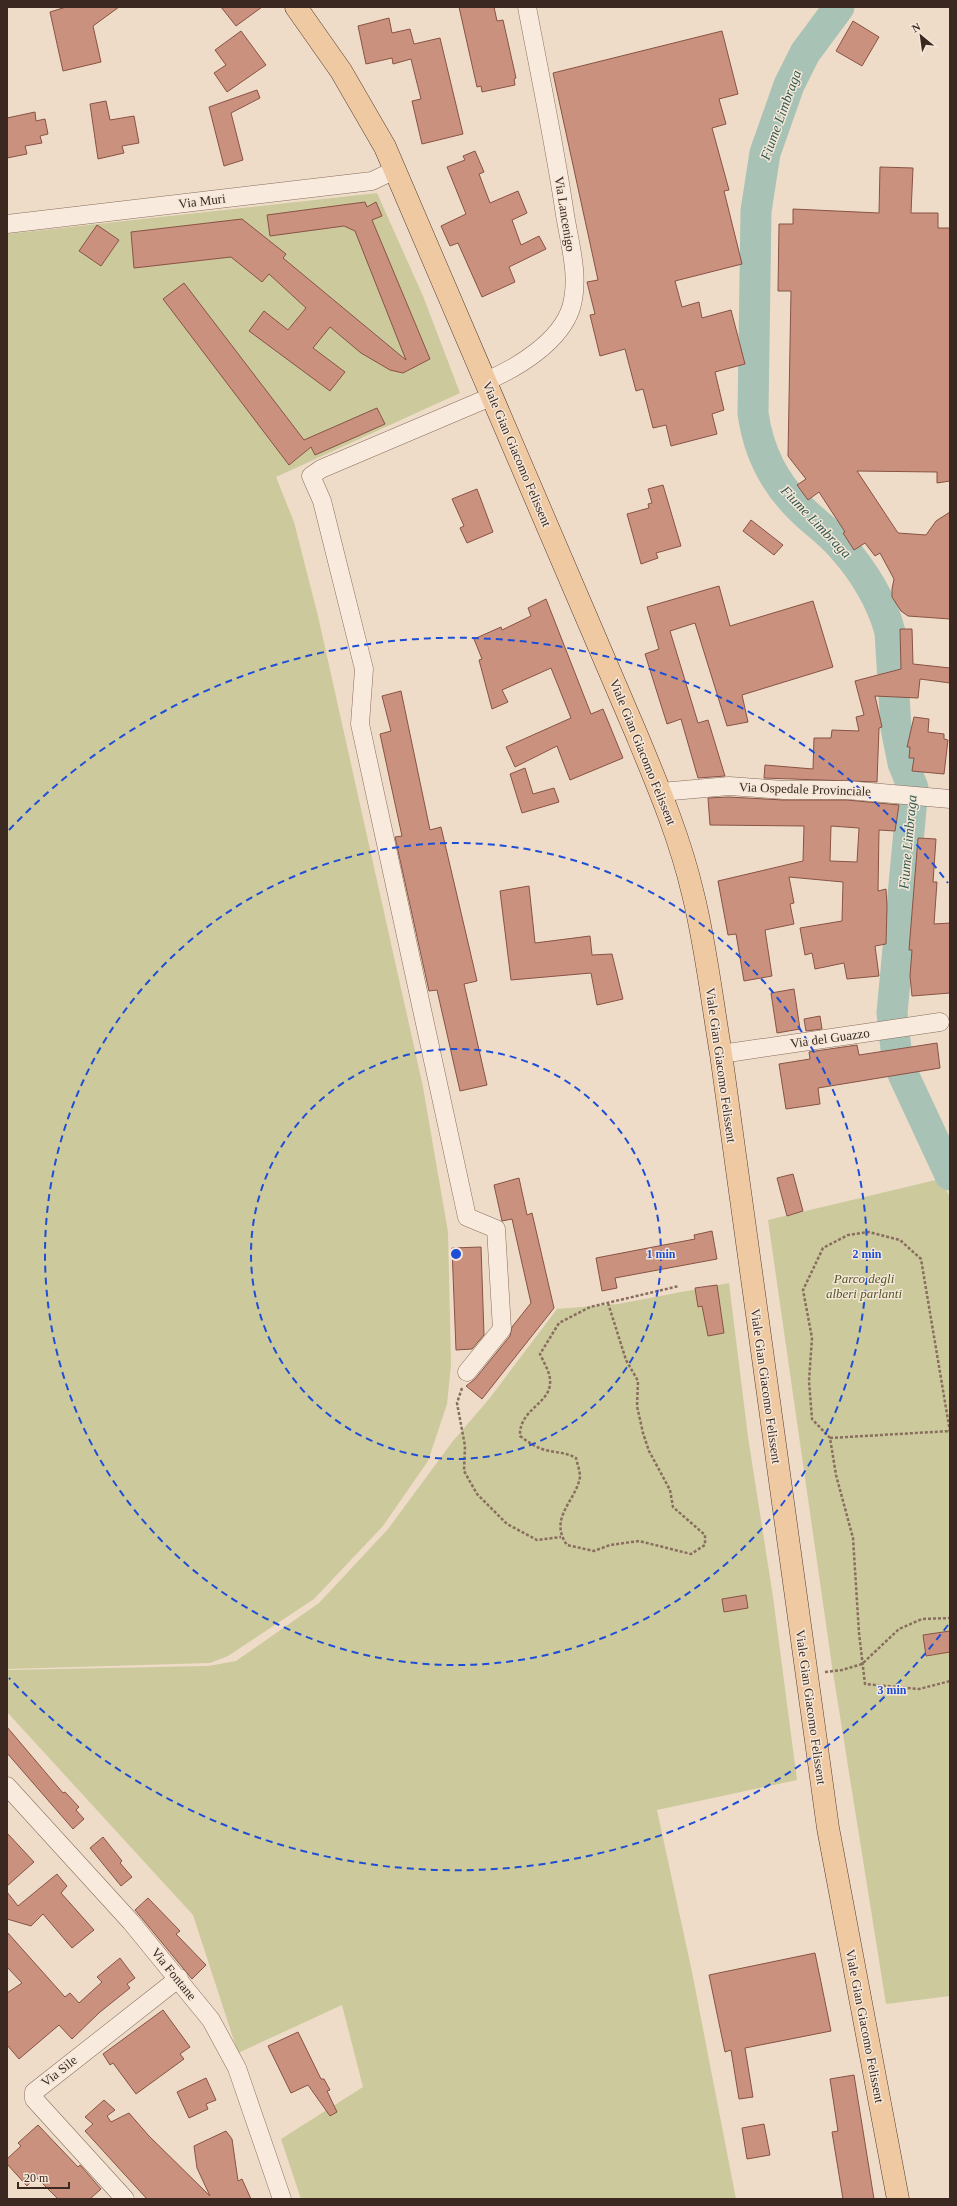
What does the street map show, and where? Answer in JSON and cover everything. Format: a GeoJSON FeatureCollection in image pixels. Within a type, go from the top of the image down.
{"type":"FeatureCollection","features":[{"type":"Feature","properties":{"kind":"main road","name":"Viale Gian Giacomo Felissent"},"geometry":{"type":"LineString","coordinates":[[296,7],[360,102],[395,170],[661,792],[682,852],[694,895],[720,1054],[828,1828],[898,2199]]}},
{"type":"Feature","properties":{"kind":"street","name":"Via Lancenigo"},"geometry":{"type":"LineString","coordinates":[[467,1372],[502,1329],[496,1229],[466,1217],[360,724],[364,669],[322,502],[311,476],[321,469],[489,389],[506,373],[530,358],[541,348],[558,330],[570,309],[576,285],[562,191],[527,7]]}},
{"type":"Feature","properties":{"kind":"street","name":"Via Muri"},"geometry":{"type":"LineString","coordinates":[[7,224],[372,181],[395,170]]}},
{"type":"Feature","properties":{"kind":"street","name":"Via Ospedale Provinciale"},"geometry":{"type":"LineString","coordinates":[[661,792],[729,786],[784,790],[847,790],[950,799]]}},
{"type":"Feature","properties":{"kind":"street","name":"Via del Guazzo"},"geometry":{"type":"LineString","coordinates":[[720,1054],[947,1021]]}},
{"type":"Feature","properties":{"kind":"street","name":"Via Fontane"},"geometry":{"type":"LineString","coordinates":[[7,1786],[131,1922],[179,1978],[211,2020],[237,2068],[282,2199]]}},
{"type":"Feature","properties":{"kind":"street","name":"Via Sile"},"geometry":{"type":"LineString","coordinates":[[125,2199],[34,2099],[34,2092],[179,1978]]}},
{"type":"Feature","properties":{"kind":"path"},"geometry":{"type":"LineString","coordinates":[[830,1438],[950,1431],[920,1258],[900,1240],[869,1232],[848,1235],[824,1248],[803,1290],[812,1338],[809,1380],[812,1419],[830,1438],[836,1475],[853,1538],[862,1664],[865,1684],[919,1689],[950,1681]]}},
{"type":"Feature","properties":{"kind":"path"},"geometry":{"type":"LineString","coordinates":[[608,1303],[626,1360],[638,1381],[637,1406],[643,1434],[670,1490],[673,1507],[705,1535],[705,1545],[691,1554],[640,1541],[610,1545],[594,1551],[567,1545],[561,1537],[561,1518],[580,1476],[576,1458],[566,1452],[546,1450],[534,1446],[520,1436],[520,1425],[530,1410],[547,1394],[550,1380],[540,1354],[559,1324],[590,1307],[679,1286]]}},
{"type":"Feature","properties":{"kind":"path"},"geometry":{"type":"LineString","coordinates":[[467,1372],[457,1403],[465,1446],[464,1471],[477,1494],[507,1524],[536,1540],[561,1537]]}},
{"type":"Feature","properties":{"kind":"path"},"geometry":{"type":"LineString","coordinates":[[823,1672],[842,1670],[862,1664],[899,1629],[922,1619],[950,1618]]}},
{"type":"Feature","properties":{"kind":"green space"},"geometry":{"type":"Polygon","coordinates":[[[377,193],[423,296],[460,393],[276,477],[294,522],[318,616],[423,1087],[448,1232],[451,1365],[447,1404],[428,1461],[383,1526],[314,1599],[228,1656],[210,1663],[7,1669],[7,234],[377,193]]]}},
{"type":"Feature","properties":{"kind":"green space","name":"Parco degli alberi parlanti"},"geometry":{"type":"Polygon","coordinates":[[[940,1179],[950,1197],[950,1996],[886,2004],[832,1666],[768,1220],[940,1179]]]}},
{"type":"Feature","properties":{"kind":"green space"},"geometry":{"type":"Polygon","coordinates":[[[729,1283],[748,1437],[773,1597],[797,1780],[657,1810],[692,1972],[736,2199],[301,2199],[281,2139],[363,2087],[342,2005],[238,2053],[193,1915],[7,1712],[7,1670],[208,1666],[236,1661],[319,1603],[388,1529],[453,1441],[489,1399],[557,1309],[618,1304],[729,1283]]]}},
{"type":"Feature","properties":{"kind":"building"},"geometry":{"type":"Polygon","coordinates":[[[66,7],[119,7],[93,26],[101,62],[63,71],[50,12],[66,7]]]}},
{"type":"Feature","properties":{"kind":"building"},"geometry":{"type":"Polygon","coordinates":[[[221,7],[262,7],[236,26],[221,7]]]}},
{"type":"Feature","properties":{"kind":"building"},"geometry":{"type":"Polygon","coordinates":[[[459,7],[494,7],[497,21],[503,20],[516,78],[514,79],[515,85],[482,92],[481,86],[477,87],[459,7]]]}},
{"type":"Feature","properties":{"kind":"building"},"geometry":{"type":"Polygon","coordinates":[[[389,18],[392,33],[410,29],[414,44],[440,38],[463,134],[422,144],[412,101],[421,99],[411,59],[393,64],[392,58],[366,64],[358,26],[389,18]]]}},
{"type":"Feature","properties":{"kind":"building"},"geometry":{"type":"Polygon","coordinates":[[[853,21],[879,37],[862,66],[836,51],[853,21]]]}},
{"type":"Feature","properties":{"kind":"building"},"geometry":{"type":"Polygon","coordinates":[[[241,31],[266,65],[227,92],[214,73],[226,65],[215,50],[241,31]]]}},
{"type":"Feature","properties":{"kind":"building"},"geometry":{"type":"Polygon","coordinates":[[[722,31],[738,94],[719,99],[726,124],[712,128],[729,190],[724,191],[742,264],[675,281],[682,307],[699,302],[702,318],[731,310],[745,364],[715,372],[724,410],[712,414],[717,434],[671,446],[666,425],[653,428],[643,389],[636,391],[625,349],[600,356],[590,315],[595,314],[587,282],[598,280],[553,73],[722,31]]]}},
{"type":"Feature","properties":{"kind":"building"},"geometry":{"type":"Polygon","coordinates":[[[257,90],[260,98],[231,113],[243,160],[224,166],[209,107],[257,90]]]}},
{"type":"Feature","properties":{"kind":"building"},"geometry":{"type":"Polygon","coordinates":[[[106,101],[110,120],[134,116],[139,143],[122,146],[124,153],[98,159],[90,104],[106,101]]]}},
{"type":"Feature","properties":{"kind":"building"},"geometry":{"type":"Polygon","coordinates":[[[35,112],[36,121],[45,119],[48,134],[40,136],[42,143],[25,146],[27,154],[7,158],[7,118],[35,112]]]}},
{"type":"Feature","properties":{"kind":"building"},"geometry":{"type":"Polygon","coordinates":[[[475,151],[484,172],[479,174],[490,203],[518,191],[527,213],[512,220],[521,245],[539,236],[546,249],[509,267],[515,282],[482,297],[458,243],[450,246],[441,226],[466,214],[447,167],[465,160],[463,156],[475,151]]]}},
{"type":"Feature","properties":{"kind":"building"},"geometry":{"type":"Polygon","coordinates":[[[880,167],[913,168],[911,213],[938,213],[938,228],[950,228],[950,481],[937,483],[937,472],[857,471],[898,533],[926,535],[936,521],[950,512],[950,619],[908,616],[901,611],[892,597],[894,579],[880,553],[875,556],[865,543],[854,550],[843,533],[845,532],[819,492],[808,500],[797,485],[806,479],[788,456],[791,291],[778,291],[779,224],[793,224],[793,209],[879,213],[880,167]]]}},
{"type":"Feature","properties":{"kind":"building"},"geometry":{"type":"Polygon","coordinates":[[[365,202],[367,207],[376,202],[382,216],[372,220],[430,359],[403,373],[390,370],[361,353],[330,327],[313,348],[345,372],[330,391],[249,331],[264,311],[288,330],[306,308],[269,274],[262,282],[231,257],[134,268],[131,232],[242,219],[286,254],[283,258],[406,360],[355,231],[344,226],[270,236],[267,215],[365,202]]]}},
{"type":"Feature","properties":{"kind":"building"},"geometry":{"type":"Polygon","coordinates":[[[97,225],[119,240],[101,266],[79,251],[97,225]]]}},
{"type":"Feature","properties":{"kind":"building"},"geometry":{"type":"Polygon","coordinates":[[[184,283],[304,440],[377,408],[385,424],[315,455],[311,447],[289,465],[163,299],[184,283]]]}},
{"type":"Feature","properties":{"kind":"building"},"geometry":{"type":"Polygon","coordinates":[[[663,485],[681,546],[656,553],[658,558],[641,564],[627,514],[649,508],[648,504],[652,503],[648,489],[663,485]]]}},
{"type":"Feature","properties":{"kind":"building"},"geometry":{"type":"Polygon","coordinates":[[[477,489],[493,532],[467,543],[460,528],[464,526],[452,499],[477,489]]]}},
{"type":"Feature","properties":{"kind":"building"},"geometry":{"type":"Polygon","coordinates":[[[751,520],[783,545],[774,555],[743,531],[751,520]]]}},
{"type":"Feature","properties":{"kind":"building"},"geometry":{"type":"Polygon","coordinates":[[[719,586],[730,626],[813,601],[833,667],[742,695],[748,722],[727,726],[695,623],[670,631],[698,723],[708,720],[725,776],[698,778],[681,719],[667,724],[645,654],[659,649],[647,607],[719,586]]]}},
{"type":"Feature","properties":{"kind":"building"},"geometry":{"type":"Polygon","coordinates":[[[546,599],[591,714],[603,709],[623,758],[570,780],[557,746],[515,767],[506,747],[571,718],[551,668],[502,690],[508,702],[492,709],[479,660],[482,659],[474,639],[501,627],[502,630],[531,616],[528,608],[546,599]]]}},
{"type":"Feature","properties":{"kind":"building"},"geometry":{"type":"Polygon","coordinates":[[[900,629],[912,629],[913,664],[950,668],[950,683],[920,679],[918,698],[875,696],[882,727],[879,728],[877,782],[764,778],[765,765],[813,769],[814,738],[831,738],[832,730],[859,731],[856,717],[864,715],[855,681],[901,669],[900,629]]]}},
{"type":"Feature","properties":{"kind":"building"},"geometry":{"type":"Polygon","coordinates":[[[401,691],[430,830],[441,827],[477,981],[464,984],[487,1085],[460,1091],[437,990],[429,991],[395,837],[402,836],[380,734],[391,731],[382,696],[401,691]]]}},
{"type":"Feature","properties":{"kind":"building"},"geometry":{"type":"Polygon","coordinates":[[[914,717],[929,719],[928,732],[944,734],[944,739],[948,740],[944,774],[912,771],[914,758],[909,758],[910,747],[907,747],[914,717]]]}},
{"type":"Feature","properties":{"kind":"building"},"geometry":{"type":"Polygon","coordinates":[[[525,768],[533,794],[554,788],[559,802],[522,813],[510,774],[525,768]]]}},
{"type":"Feature","properties":{"kind":"building"},"geometry":{"type":"Polygon","coordinates":[[[729,797],[783,800],[847,800],[899,805],[895,831],[879,830],[878,891],[886,889],[887,906],[886,944],[875,946],[879,976],[847,979],[844,963],[815,969],[812,953],[805,955],[800,928],[842,921],[843,882],[789,877],[794,903],[790,904],[794,924],[765,930],[772,976],[744,981],[736,934],[728,935],[718,881],[803,861],[804,826],[710,825],[708,798],[729,797]],[[831,826],[830,861],[857,862],[859,828],[831,826]]]}},
{"type":"Feature","properties":{"kind":"building"},"geometry":{"type":"Polygon","coordinates":[[[918,838],[936,839],[933,882],[937,882],[934,924],[950,923],[950,993],[912,996],[910,976],[912,950],[909,950],[918,838]]]}},
{"type":"Feature","properties":{"kind":"building"},"geometry":{"type":"Polygon","coordinates":[[[529,886],[535,943],[590,936],[592,955],[612,954],[623,999],[597,1005],[591,973],[511,980],[500,891],[529,886]]]}},
{"type":"Feature","properties":{"kind":"building"},"geometry":{"type":"Polygon","coordinates":[[[794,989],[800,1029],[777,1033],[771,993],[794,989]]]}},
{"type":"Feature","properties":{"kind":"building"},"geometry":{"type":"Polygon","coordinates":[[[820,1016],[822,1029],[806,1031],[804,1019],[820,1016]]]}},
{"type":"Feature","properties":{"kind":"building"},"geometry":{"type":"Polygon","coordinates":[[[937,1043],[940,1068],[818,1088],[820,1104],[786,1109],[779,1064],[810,1059],[809,1052],[857,1045],[859,1055],[937,1043]]]}},
{"type":"Feature","properties":{"kind":"building"},"geometry":{"type":"Polygon","coordinates":[[[793,1174],[803,1211],[787,1216],[777,1178],[793,1174]]]}},
{"type":"Feature","properties":{"kind":"building"},"geometry":{"type":"Polygon","coordinates":[[[519,1178],[527,1215],[532,1213],[554,1308],[482,1399],[466,1386],[475,1379],[510,1336],[512,1327],[531,1303],[512,1219],[502,1221],[494,1185],[519,1178]]]}},
{"type":"Feature","properties":{"kind":"building"},"geometry":{"type":"Polygon","coordinates":[[[712,1231],[717,1259],[615,1278],[617,1288],[602,1291],[596,1258],[695,1239],[694,1235],[712,1231]]]}},
{"type":"Feature","properties":{"kind":"building"},"geometry":{"type":"Polygon","coordinates":[[[481,1247],[484,1335],[472,1349],[456,1350],[452,1248],[481,1247]]]}},
{"type":"Feature","properties":{"kind":"building"},"geometry":{"type":"Polygon","coordinates":[[[717,1285],[724,1333],[708,1336],[702,1306],[698,1307],[695,1288],[717,1285]]]}},
{"type":"Feature","properties":{"kind":"building"},"geometry":{"type":"Polygon","coordinates":[[[746,1595],[748,1608],[724,1612],[722,1599],[746,1595]]]}},
{"type":"Feature","properties":{"kind":"building"},"geometry":{"type":"Polygon","coordinates":[[[950,1631],[950,1652],[926,1656],[923,1635],[950,1631]]]}},
{"type":"Feature","properties":{"kind":"building"},"geometry":{"type":"Polygon","coordinates":[[[7,1727],[63,1793],[65,1792],[79,1807],[76,1810],[84,1819],[73,1829],[7,1753],[7,1727]]]}},
{"type":"Feature","properties":{"kind":"building"},"geometry":{"type":"Polygon","coordinates":[[[7,1833],[34,1862],[7,1886],[7,1833]]]}},
{"type":"Feature","properties":{"kind":"building"},"geometry":{"type":"Polygon","coordinates":[[[103,1837],[122,1861],[120,1863],[132,1877],[121,1886],[90,1848],[103,1837]]]}},
{"type":"Feature","properties":{"kind":"building"},"geometry":{"type":"Polygon","coordinates":[[[57,1874],[67,1886],[61,1893],[94,1930],[72,1948],[43,1914],[31,1926],[7,1919],[7,1892],[18,1906],[57,1874]]]}},
{"type":"Feature","properties":{"kind":"building"},"geometry":{"type":"Polygon","coordinates":[[[148,1898],[180,1931],[176,1934],[206,1965],[192,1979],[135,1910],[148,1898]]]}},
{"type":"Feature","properties":{"kind":"building"},"geometry":{"type":"Polygon","coordinates":[[[7,1932],[65,1997],[70,1993],[79,2003],[102,1982],[97,1977],[120,1958],[135,1978],[127,1984],[130,1988],[100,2012],[72,2039],[59,2025],[19,2059],[7,2045],[7,1993],[22,1983],[7,1967],[7,1932]]]}},
{"type":"Feature","properties":{"kind":"building"},"geometry":{"type":"Polygon","coordinates":[[[815,1953],[831,2031],[745,2048],[753,2097],[739,2099],[731,2050],[725,2052],[709,1975],[815,1953]]]}},
{"type":"Feature","properties":{"kind":"building"},"geometry":{"type":"Polygon","coordinates":[[[163,2010],[190,2047],[180,2054],[184,2059],[136,2094],[113,2063],[110,2065],[103,2054],[163,2010]]]}},
{"type":"Feature","properties":{"kind":"building"},"geometry":{"type":"Polygon","coordinates":[[[298,2032],[321,2079],[324,2079],[330,2090],[327,2091],[337,2112],[330,2116],[308,2085],[291,2093],[268,2046],[298,2032]]]}},
{"type":"Feature","properties":{"kind":"building"},"geometry":{"type":"Polygon","coordinates":[[[854,2075],[874,2199],[843,2199],[832,2132],[838,2131],[830,2079],[854,2075]]]}},
{"type":"Feature","properties":{"kind":"building"},"geometry":{"type":"Polygon","coordinates":[[[206,2078],[216,2100],[206,2104],[208,2109],[189,2118],[177,2092],[206,2078]]]}},
{"type":"Feature","properties":{"kind":"building"},"geometry":{"type":"Polygon","coordinates":[[[104,2100],[115,2110],[107,2116],[111,2122],[129,2113],[149,2136],[210,2196],[197,2168],[194,2146],[226,2131],[232,2139],[238,2181],[242,2179],[251,2199],[147,2199],[85,2131],[93,2124],[85,2117],[104,2100]]]}},
{"type":"Feature","properties":{"kind":"building"},"geometry":{"type":"Polygon","coordinates":[[[764,2124],[770,2155],[747,2159],[742,2128],[764,2124]]]}},
{"type":"Feature","properties":{"kind":"building"},"geometry":{"type":"Polygon","coordinates":[[[38,2125],[78,2167],[80,2165],[101,2189],[90,2199],[58,2199],[36,2177],[27,2186],[7,2164],[7,2159],[21,2146],[18,2143],[38,2125]]]}},
{"type":"Feature","properties":{"kind":"waterway","name":"Fiume Limbraga"},"geometry":{"type":"LineString","coordinates":[[839,7],[805,53],[789,85],[765,153],[756,211],[753,413],[755,427],[763,453],[775,477],[791,499],[836,541],[857,565],[877,597],[890,632],[896,728],[903,763],[913,788],[892,1013],[896,1049]]}},
{"type":"Feature","properties":{"kind":"waterway","name":"Fiume Limbraga"},"geometry":{"type":"LineString","coordinates":[[903,1074],[950,1175]]}}]}
